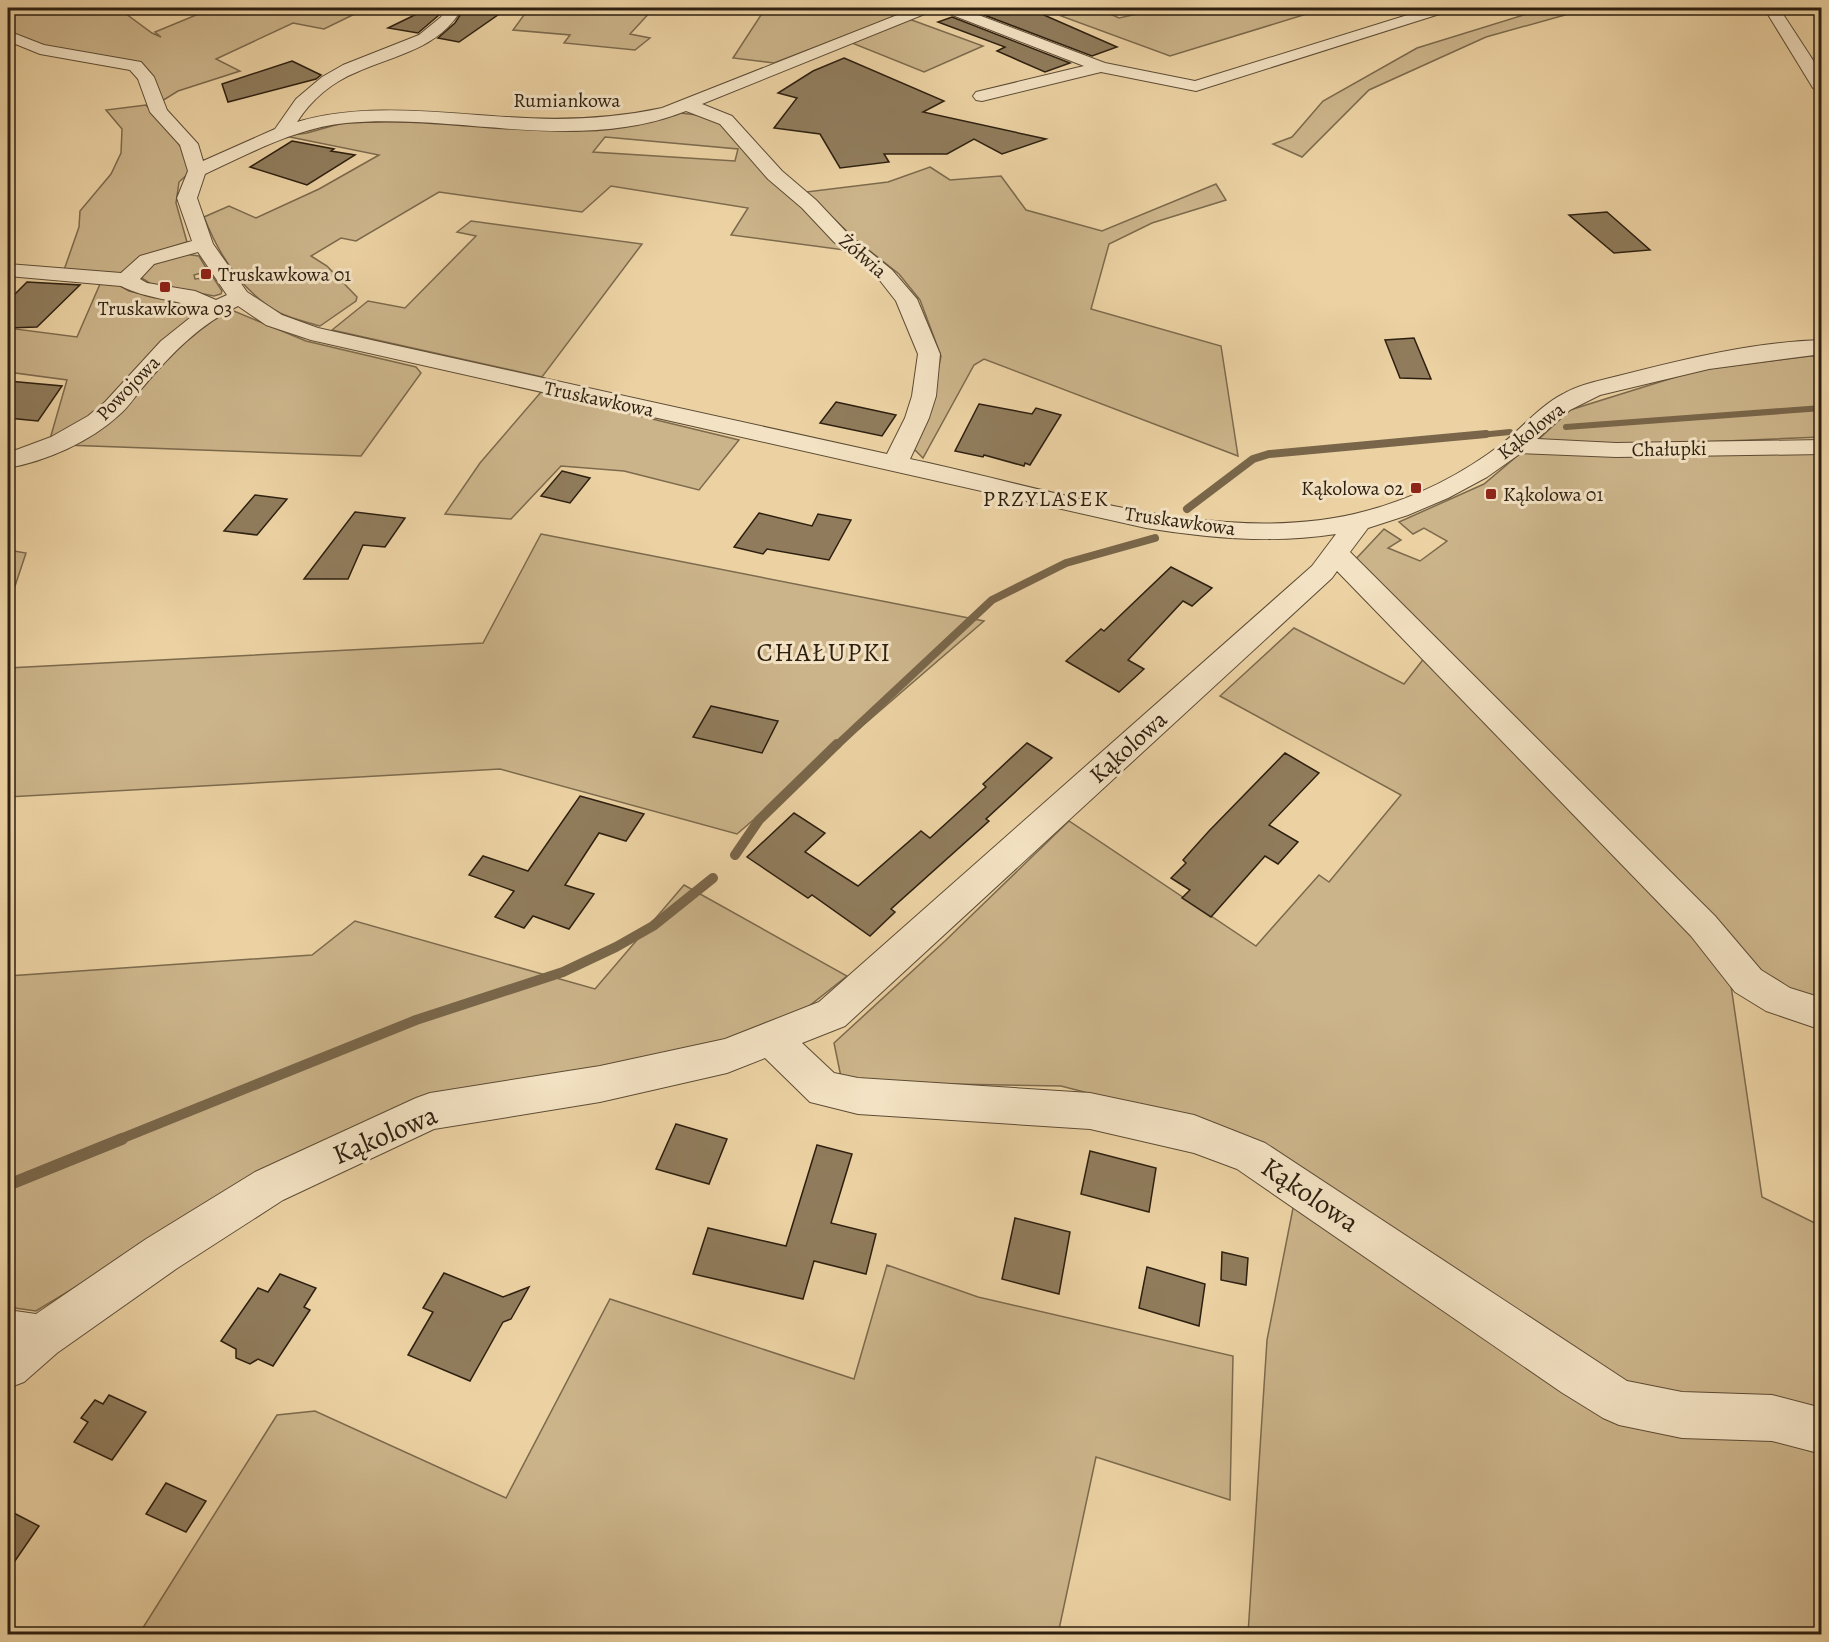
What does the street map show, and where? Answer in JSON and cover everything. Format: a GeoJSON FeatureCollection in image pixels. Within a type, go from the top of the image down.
{"type":"FeatureCollection","features":[{"type":"Feature","properties":{"kind":"street"},"geometry":{"type":"LineString","coordinates":[[283,132],[302,101],[316,90],[348,69],[424,37],[451,17],[454,8]]}},
{"type":"Feature","properties":{"kind":"street","name":"Rumiankowa"},"geometry":{"type":"LineString","coordinates":[[197,171],[283,132],[327,120],[430,118],[556,124],[622,123],[659,114],[927,8]]}},
{"type":"Feature","properties":{"kind":"street"},"geometry":{"type":"LineString","coordinates":[[947,8],[1101,67],[1196,86],[1444,8]]}},
{"type":"Feature","properties":{"kind":"street"},"geometry":{"type":"LineString","coordinates":[[1771,8],[1821,87]]}},
{"type":"Feature","properties":{"kind":"street"},"geometry":{"type":"LineString","coordinates":[[8,36],[40,49],[135,66],[146,77],[159,112],[189,144],[197,171]]}},
{"type":"Feature","properties":{"kind":"street"},"geometry":{"type":"LineString","coordinates":[[982,96],[1101,67]]}},
{"type":"Feature","properties":{"kind":"street","name":"Żółwia"},"geometry":{"type":"LineString","coordinates":[[685,104],[726,120],[775,176],[809,204],[840,238],[885,274],[906,299],[929,354],[924,396],[917,418],[895,463]]}},
{"type":"Feature","properties":{"kind":"street","name":"Truskawkowa"},"geometry":{"type":"LineString","coordinates":[[197,171],[187,198],[203,244],[239,297],[274,320],[315,334],[571,394],[1198,528],[1287,533],[1358,522]]}},
{"type":"Feature","properties":{"kind":"street"},"geometry":{"type":"LineString","coordinates":[[126,280],[147,260],[203,244]]}},
{"type":"Feature","properties":{"kind":"street"},"geometry":{"type":"LineString","coordinates":[[8,270],[126,280],[141,288],[187,296],[216,307]]}},
{"type":"Feature","properties":{"kind":"street","name":"Powojowa"},"geometry":{"type":"LineString","coordinates":[[8,461],[85,430],[108,414],[190,325],[216,307],[239,297]]}},
{"type":"Feature","properties":{"kind":"street","name":"Kąkolowa"},"geometry":{"type":"LineString","coordinates":[[8,1366],[24,1335],[161,1254],[269,1186],[430,1111],[600,1084],[728,1056],[832,1014],[1322,572],[1358,522],[1443,490],[1477,473],[1516,445],[1539,420],[1581,394],[1658,372],[1707,362],[1821,346]]}},
{"type":"Feature","properties":{"kind":"street","name":"Chałupki"},"geometry":{"type":"LineString","coordinates":[[1516,445],[1616,450],[1821,447]]}},
{"type":"Feature","properties":{"kind":"street"},"geometry":{"type":"LineString","coordinates":[[1336,554],[1703,926],[1748,981],[1779,1000],[1821,1014]]}},
{"type":"Feature","properties":{"kind":"street","name":"Kąkolowa"},"geometry":{"type":"LineString","coordinates":[[771,1039],[824,1089],[858,1096],[1089,1111],[1194,1134],[1251,1156],[1619,1402],[1682,1415],[1772,1418],[1821,1431]]}},
{"type":"Feature","properties":{"kind":"shaded area"},"geometry":{"type":"Polygon","coordinates":[[[8,8],[118,8],[161,37],[155,32],[213,8],[367,8],[324,29],[293,23],[216,59],[240,71],[178,91],[162,101],[137,64],[31,44],[8,32],[8,8]]]}},
{"type":"Feature","properties":{"kind":"shaded area"},"geometry":{"type":"Polygon","coordinates":[[[529,8],[654,8],[630,34],[650,38],[635,50],[564,43],[570,35],[513,30],[529,8]]]}},
{"type":"Feature","properties":{"kind":"shaded area"},"geometry":{"type":"Polygon","coordinates":[[[663,8],[917,8],[774,63],[733,58],[763,12],[663,8]]]}},
{"type":"Feature","properties":{"kind":"shaded area"},"geometry":{"type":"Polygon","coordinates":[[[1097,8],[1119,18],[1164,8],[1326,8],[1170,56],[1061,16],[1097,8]]]}},
{"type":"Feature","properties":{"kind":"shaded area"},"geometry":{"type":"Polygon","coordinates":[[[1546,8],[1590,8],[1486,37],[1369,90],[1302,157],[1273,144],[1292,137],[1323,101],[1417,48],[1546,8]]]}},
{"type":"Feature","properties":{"kind":"shaded area"},"geometry":{"type":"Polygon","coordinates":[[[909,19],[983,46],[924,72],[852,43],[909,19]]]}},
{"type":"Feature","properties":{"kind":"shaded area"},"geometry":{"type":"Polygon","coordinates":[[[146,105],[179,144],[191,171],[179,182],[176,203],[187,242],[142,257],[117,276],[64,270],[79,227],[80,211],[111,174],[121,153],[122,129],[106,110],[146,105]]]}},
{"type":"Feature","properties":{"kind":"shaded area"},"geometry":{"type":"Polygon","coordinates":[[[680,113],[715,117],[852,251],[731,235],[748,208],[611,186],[582,212],[439,192],[356,241],[341,238],[311,256],[327,266],[357,297],[356,301],[320,326],[280,313],[255,295],[225,259],[204,217],[229,206],[256,218],[319,189],[379,155],[285,136],[307,133],[346,122],[421,121],[551,129],[611,129],[680,113]],[[605,137],[593,152],[735,161],[738,149],[605,137]]]}},
{"type":"Feature","properties":{"kind":"shaded area"},"geometry":{"type":"Polygon","coordinates":[[[930,167],[950,180],[1001,176],[1026,210],[1102,231],[1216,184],[1226,200],[1152,223],[1109,244],[1091,309],[1221,346],[1238,456],[984,359],[974,365],[923,458],[914,449],[929,413],[941,356],[920,300],[899,274],[856,240],[806,192],[888,182],[930,167]]]}},
{"type":"Feature","properties":{"kind":"shaded area"},"geometry":{"type":"Polygon","coordinates":[[[471,221],[642,244],[542,377],[332,330],[368,301],[405,308],[476,236],[457,232],[471,221]]]}},
{"type":"Feature","properties":{"kind":"shaded area"},"geometry":{"type":"Polygon","coordinates":[[[184,254],[199,256],[208,271],[194,275],[195,279],[213,277],[222,291],[221,294],[214,296],[151,284],[140,277],[148,266],[184,254]]]}},
{"type":"Feature","properties":{"kind":"shaded area"},"geometry":{"type":"Polygon","coordinates":[[[100,284],[117,284],[129,291],[203,307],[80,427],[50,439],[67,380],[8,372],[8,328],[77,337],[100,284]]]}},
{"type":"Feature","properties":{"kind":"shaded area"},"geometry":{"type":"Polygon","coordinates":[[[229,309],[306,341],[416,367],[421,373],[361,456],[65,445],[174,347],[229,309]]]}},
{"type":"Feature","properties":{"kind":"shaded area"},"geometry":{"type":"Polygon","coordinates":[[[1821,356],[1821,437],[1678,443],[1568,444],[1539,439],[1570,410],[1698,370],[1821,356]]]}},
{"type":"Feature","properties":{"kind":"shaded area"},"geometry":{"type":"Polygon","coordinates":[[[541,392],[739,440],[699,490],[624,471],[561,466],[511,519],[445,514],[480,463],[541,392]]]}},
{"type":"Feature","properties":{"kind":"shaded area"},"geometry":{"type":"Polygon","coordinates":[[[1523,451],[1821,453],[1821,1003],[1780,989],[1353,562],[1384,529],[1401,540],[1388,548],[1420,561],[1447,541],[1424,528],[1413,534],[1399,522],[1484,484],[1523,451]]]}},
{"type":"Feature","properties":{"kind":"shaded area"},"geometry":{"type":"Polygon","coordinates":[[[541,534],[984,621],[737,834],[500,769],[8,797],[8,668],[483,643],[541,534]]]}},
{"type":"Feature","properties":{"kind":"shaded area"},"geometry":{"type":"Polygon","coordinates":[[[8,550],[26,553],[8,607],[8,550]]]}},
{"type":"Feature","properties":{"kind":"shaded area"},"geometry":{"type":"Polygon","coordinates":[[[1294,628],[1404,684],[1429,652],[1729,972],[1762,1197],[1821,1226],[1821,1415],[1610,1382],[1282,1156],[1235,1131],[1061,1086],[842,1082],[834,1043],[945,941],[1069,821],[1256,946],[1319,875],[1329,882],[1401,795],[1220,696],[1294,628]]]}},
{"type":"Feature","properties":{"kind":"shaded area"},"geometry":{"type":"Polygon","coordinates":[[[684,885],[847,976],[804,1010],[753,1036],[463,1094],[214,1203],[36,1311],[8,1307],[8,976],[312,955],[355,921],[595,989],[684,885]]]}},
{"type":"Feature","properties":{"kind":"shaded area"},"geometry":{"type":"Polygon","coordinates":[[[1296,1193],[1612,1414],[1821,1443],[1821,1634],[1248,1634],[1267,1340],[1296,1193]]]}},
{"type":"Feature","properties":{"kind":"shaded area"},"geometry":{"type":"Polygon","coordinates":[[[887,1265],[978,1297],[1233,1356],[1230,1500],[1096,1457],[1058,1634],[139,1634],[277,1415],[315,1411],[506,1498],[610,1299],[854,1379],[887,1265]]]}},
{"type":"Feature","properties":{"kind":"building"},"geometry":{"type":"Polygon","coordinates":[[[429,8],[445,8],[418,33],[388,28],[429,8]]]}},
{"type":"Feature","properties":{"kind":"building"},"geometry":{"type":"Polygon","coordinates":[[[1028,8],[1117,47],[1092,56],[971,10],[1028,8]]]}},
{"type":"Feature","properties":{"kind":"building"},"geometry":{"type":"Polygon","coordinates":[[[464,9],[502,12],[459,42],[438,38],[455,23],[464,9]]]}},
{"type":"Feature","properties":{"kind":"building"},"geometry":{"type":"Polygon","coordinates":[[[952,17],[1070,63],[1045,72],[997,51],[1005,47],[938,22],[952,17]]]}},
{"type":"Feature","properties":{"kind":"building"},"geometry":{"type":"Polygon","coordinates":[[[844,58],[944,101],[923,112],[1046,139],[1002,154],[974,139],[947,154],[884,154],[889,162],[840,168],[820,134],[774,128],[797,98],[778,93],[813,71],[844,58]]]}},
{"type":"Feature","properties":{"kind":"building"},"geometry":{"type":"Polygon","coordinates":[[[292,61],[321,75],[316,79],[228,102],[222,84],[292,61]]]}},
{"type":"Feature","properties":{"kind":"building"},"geometry":{"type":"Polygon","coordinates":[[[292,141],[355,155],[307,185],[250,167],[292,141]]]}},
{"type":"Feature","properties":{"kind":"building"},"geometry":{"type":"Polygon","coordinates":[[[1607,212],[1650,250],[1614,253],[1569,215],[1607,212]]]}},
{"type":"Feature","properties":{"kind":"building"},"geometry":{"type":"Polygon","coordinates":[[[27,282],[80,285],[37,327],[8,328],[8,301],[27,282]]]}},
{"type":"Feature","properties":{"kind":"building"},"geometry":{"type":"Polygon","coordinates":[[[1414,338],[1431,379],[1400,378],[1385,340],[1414,338]]]}},
{"type":"Feature","properties":{"kind":"building"},"geometry":{"type":"Polygon","coordinates":[[[8,381],[62,386],[38,421],[8,418],[8,381]]]}},
{"type":"Feature","properties":{"kind":"building"},"geometry":{"type":"Polygon","coordinates":[[[836,402],[896,415],[882,436],[820,423],[836,402]]]}},
{"type":"Feature","properties":{"kind":"building"},"geometry":{"type":"Polygon","coordinates":[[[979,404],[1032,414],[1036,408],[1061,415],[1030,465],[1025,463],[1024,466],[984,455],[983,457],[955,451],[979,404]]]}},
{"type":"Feature","properties":{"kind":"building"},"geometry":{"type":"Polygon","coordinates":[[[562,471],[590,478],[570,503],[541,496],[562,471]]]}},
{"type":"Feature","properties":{"kind":"building"},"geometry":{"type":"Polygon","coordinates":[[[255,495],[287,499],[257,535],[224,531],[255,495]]]}},
{"type":"Feature","properties":{"kind":"building"},"geometry":{"type":"Polygon","coordinates":[[[355,512],[405,518],[385,547],[363,545],[348,579],[304,579],[355,512]]]}},
{"type":"Feature","properties":{"kind":"building"},"geometry":{"type":"Polygon","coordinates":[[[759,513],[812,526],[818,514],[851,520],[829,560],[767,549],[763,554],[734,547],[759,513]]]}},
{"type":"Feature","properties":{"kind":"building"},"geometry":{"type":"Polygon","coordinates":[[[1171,567],[1212,588],[1192,606],[1183,601],[1128,660],[1144,669],[1119,692],[1066,661],[1101,629],[1104,631],[1171,567]]]}},
{"type":"Feature","properties":{"kind":"building"},"geometry":{"type":"Polygon","coordinates":[[[711,706],[778,721],[762,753],[693,737],[711,706]]]}},
{"type":"Feature","properties":{"kind":"building"},"geometry":{"type":"Polygon","coordinates":[[[1027,743],[1052,758],[986,819],[989,821],[891,909],[895,912],[870,936],[812,895],[808,898],[747,857],[794,813],[825,833],[805,852],[858,886],[921,831],[930,838],[986,787],[983,784],[1027,743]]]}},
{"type":"Feature","properties":{"kind":"building"},"geometry":{"type":"Polygon","coordinates":[[[1285,753],[1319,773],[1269,825],[1298,842],[1278,864],[1265,856],[1211,917],[1182,898],[1190,890],[1171,878],[1186,863],[1183,860],[1209,831],[1285,753]]]}},
{"type":"Feature","properties":{"kind":"building"},"geometry":{"type":"Polygon","coordinates":[[[580,796],[644,814],[626,841],[599,833],[565,885],[594,894],[569,929],[533,916],[524,928],[495,917],[514,891],[469,875],[483,856],[528,871],[580,796]]]}},
{"type":"Feature","properties":{"kind":"building"},"geometry":{"type":"Polygon","coordinates":[[[676,1124],[727,1139],[709,1184],[656,1169],[676,1124]]]}},
{"type":"Feature","properties":{"kind":"building"},"geometry":{"type":"Polygon","coordinates":[[[817,1145],[852,1154],[831,1223],[876,1234],[866,1274],[814,1261],[803,1299],[693,1274],[708,1228],[786,1246],[817,1145]]]}},
{"type":"Feature","properties":{"kind":"building"},"geometry":{"type":"Polygon","coordinates":[[[1090,1151],[1156,1168],[1149,1212],[1081,1194],[1090,1151]]]}},
{"type":"Feature","properties":{"kind":"building"},"geometry":{"type":"Polygon","coordinates":[[[1015,1218],[1070,1232],[1059,1294],[1002,1279],[1015,1218]]]}},
{"type":"Feature","properties":{"kind":"building"},"geometry":{"type":"Polygon","coordinates":[[[1222,1252],[1248,1258],[1246,1285],[1221,1280],[1222,1252]]]}},
{"type":"Feature","properties":{"kind":"building"},"geometry":{"type":"Polygon","coordinates":[[[1147,1267],[1205,1284],[1199,1326],[1139,1308],[1147,1267]]]}},
{"type":"Feature","properties":{"kind":"building"},"geometry":{"type":"Polygon","coordinates":[[[444,1273],[503,1297],[529,1287],[511,1319],[503,1322],[470,1381],[408,1355],[433,1312],[423,1308],[444,1273]]]}},
{"type":"Feature","properties":{"kind":"building"},"geometry":{"type":"Polygon","coordinates":[[[280,1274],[316,1288],[304,1307],[310,1310],[273,1366],[258,1359],[250,1364],[236,1358],[236,1349],[221,1341],[258,1288],[268,1292],[280,1274]]]}},
{"type":"Feature","properties":{"kind":"building"},"geometry":{"type":"Polygon","coordinates":[[[109,1395],[146,1412],[112,1460],[74,1442],[88,1422],[81,1418],[95,1400],[103,1404],[109,1395]]]}},
{"type":"Feature","properties":{"kind":"building"},"geometry":{"type":"Polygon","coordinates":[[[166,1483],[206,1501],[186,1532],[146,1514],[166,1483]]]}},
{"type":"Feature","properties":{"kind":"building"},"geometry":{"type":"Polygon","coordinates":[[[8,1510],[39,1526],[8,1571],[8,1510]]]}},
{"type":"Feature","properties":{"kind":"waterway"},"geometry":{"type":"LineString","coordinates":[[1566,427],[1822,408]]}},
{"type":"Feature","properties":{"kind":"waterway"},"geometry":{"type":"LineString","coordinates":[[1470,436],[1510,432]]}},
{"type":"Feature","properties":{"kind":"waterway"},"geometry":{"type":"LineString","coordinates":[[1187,509],[1253,459],[1269,454],[1486,434]]}},
{"type":"Feature","properties":{"kind":"waterway"},"geometry":{"type":"LineString","coordinates":[[836,746],[992,600],[1066,563],[1155,538]]}},
{"type":"Feature","properties":{"kind":"waterway"},"geometry":{"type":"LineString","coordinates":[[735,855],[759,820],[837,744]]}},
{"type":"Feature","properties":{"kind":"waterway"},"geometry":{"type":"LineString","coordinates":[[118,1140],[416,1020],[563,972],[616,947],[653,926],[713,878]]}},
{"type":"Feature","properties":{"kind":"waterway"},"geometry":{"type":"LineString","coordinates":[[8,1185],[122,1139]]}},
{"type":"Feature","properties":{"kind":"place","name":"Truskawkowa 01"},"geometry":{"type":"Point","coordinates":[206,274]}},
{"type":"Feature","properties":{"kind":"place","name":"Truskawkowa 03"},"geometry":{"type":"Point","coordinates":[165,287]}},
{"type":"Feature","properties":{"kind":"place","name":"Kąkolowa 02"},"geometry":{"type":"Point","coordinates":[1416,488]}},
{"type":"Feature","properties":{"kind":"place","name":"Kąkolowa 01"},"geometry":{"type":"Point","coordinates":[1491,494]}},
{"type":"Feature","properties":{"kind":"district","name":"PRZYLASEK"},"geometry":{"type":"Point","coordinates":[1046,499]}},
{"type":"Feature","properties":{"kind":"district","name":"CHAŁUPKI"},"geometry":{"type":"Point","coordinates":[824,652]}}]}
